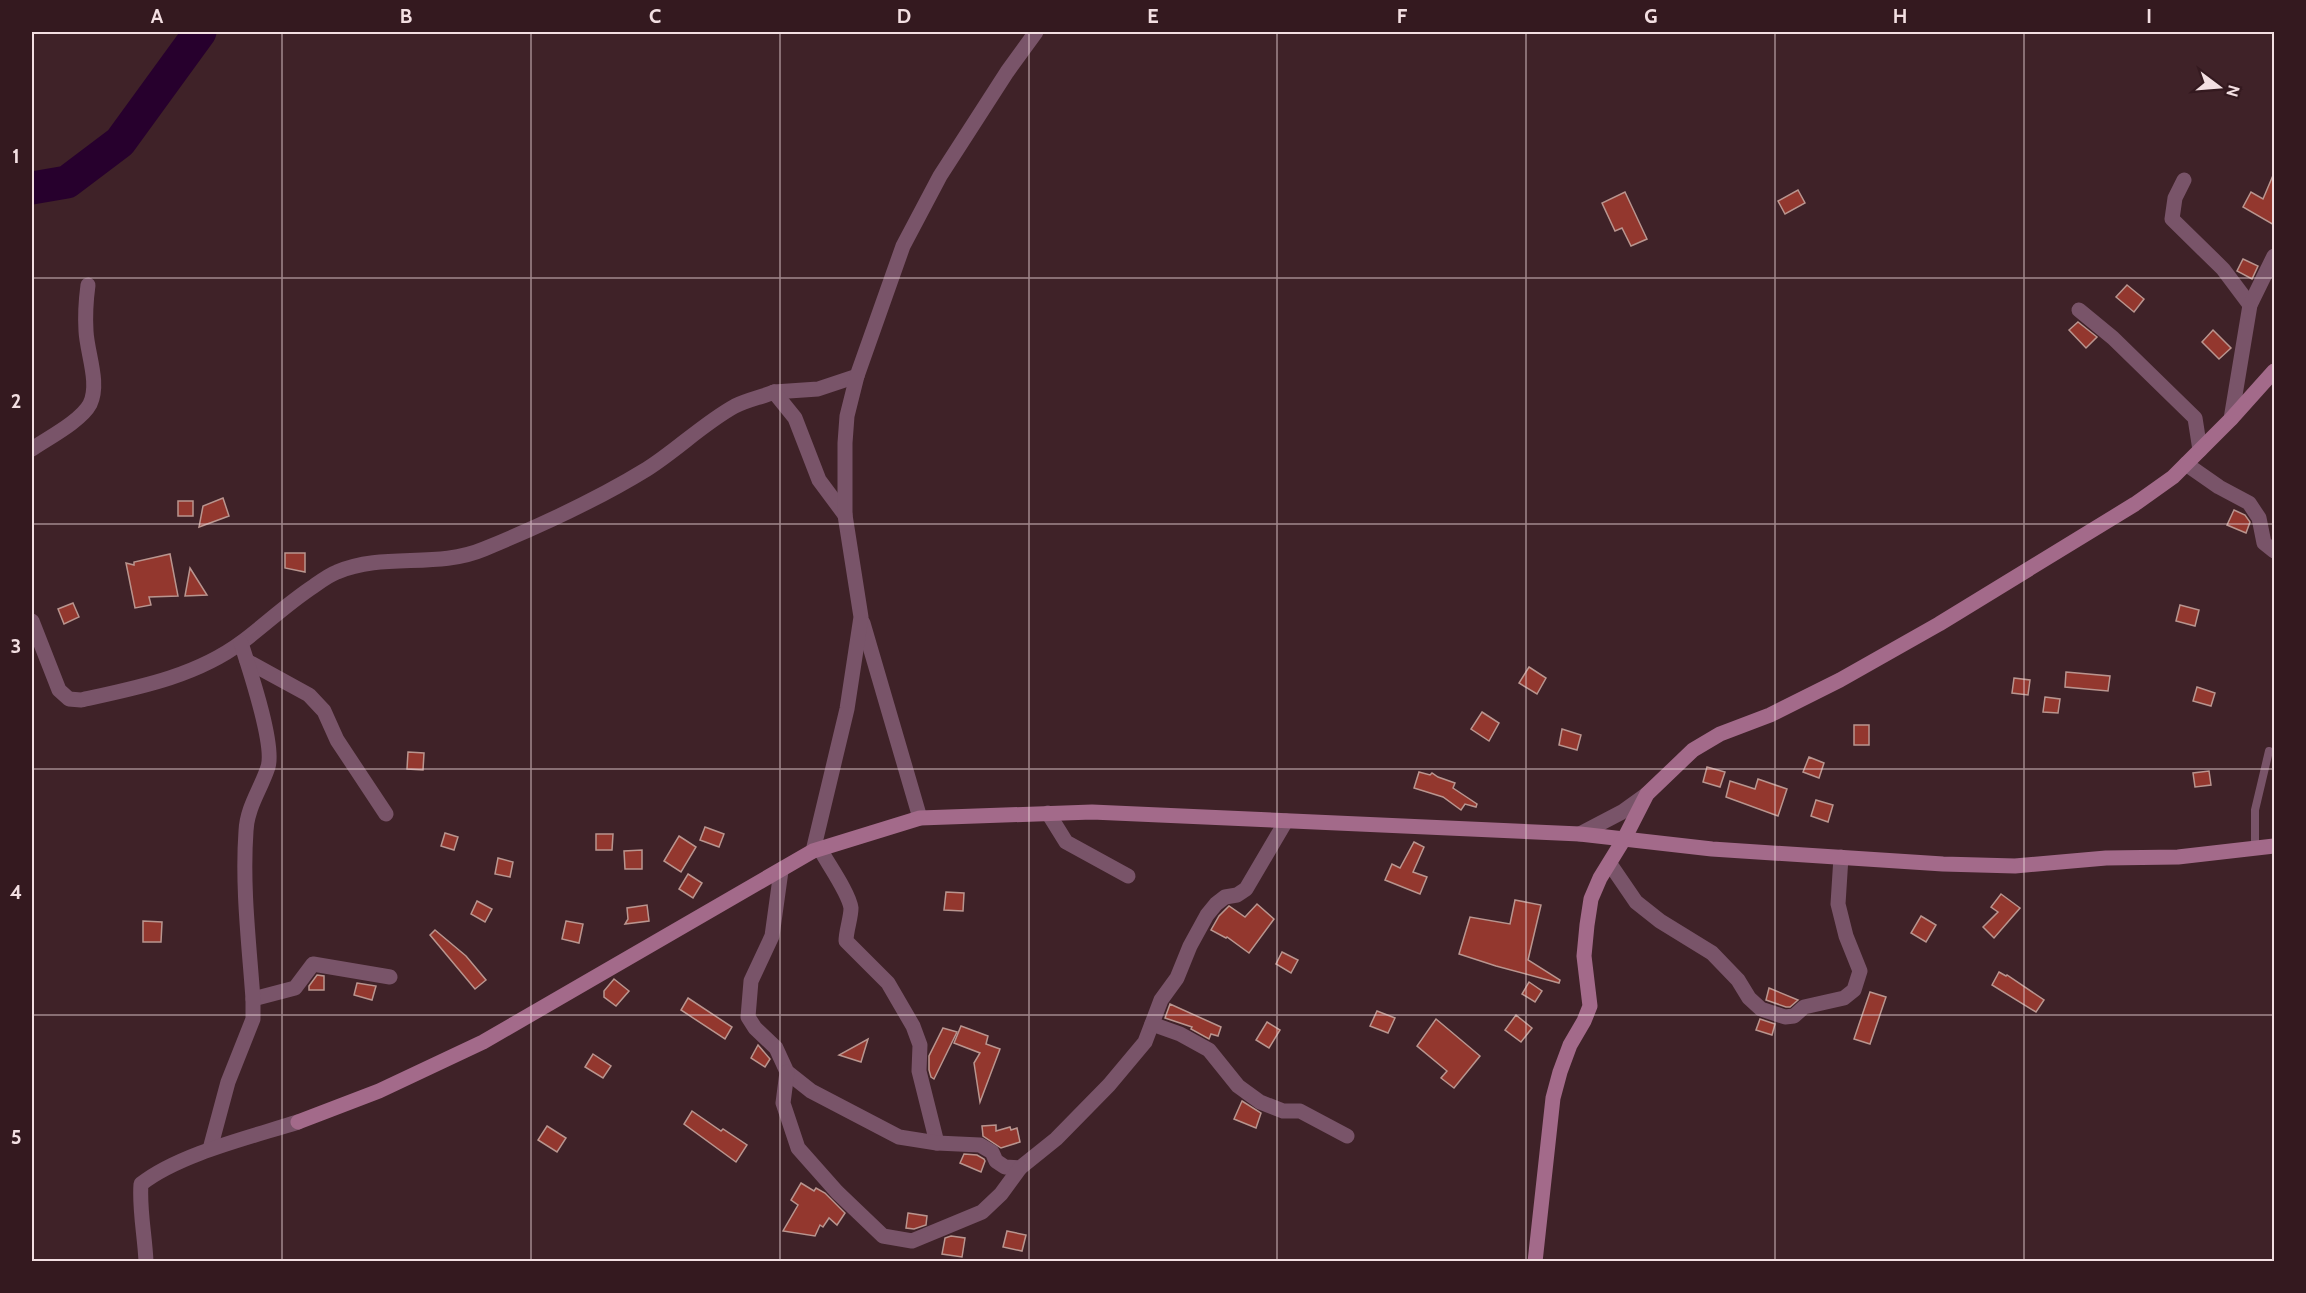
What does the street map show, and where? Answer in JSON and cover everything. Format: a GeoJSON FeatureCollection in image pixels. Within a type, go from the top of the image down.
{"type":"FeatureCollection","features":[{"type":"Feature","properties":{"kind":"street"},"geometry":{"type":"LineString","coordinates":[[920,818],[861,617],[845,515],[844,442],[847,416],[857,376],[903,246],[940,176],[1006,72],[1036,32]]}},
{"type":"Feature","properties":{"kind":"street"},"geometry":{"type":"LineString","coordinates":[[2184,180],[2175,198],[2172,219],[2223,269],[2250,306]]}},
{"type":"Feature","properties":{"kind":"street"},"geometry":{"type":"LineString","coordinates":[[2231,419],[2250,306],[2274,255]]}},
{"type":"Feature","properties":{"kind":"street"},"geometry":{"type":"LineString","coordinates":[[32,449],[79,417],[90,404],[94,385],[86,333],[85,313],[88,285]]}},
{"type":"Feature","properties":{"kind":"street"},"geometry":{"type":"LineString","coordinates":[[2079,310],[2113,338],[2195,418],[2200,450]]}},
{"type":"Feature","properties":{"kind":"street"},"geometry":{"type":"LineString","coordinates":[[1580,834],[1622,812],[1647,794],[1693,750],[1719,734],[1770,715],[1840,680],[1939,624],[2135,504],[2173,477],[2231,419],[2274,371]]}},
{"type":"Feature","properties":{"kind":"street"},"geometry":{"type":"LineString","coordinates":[[32,621],[60,690],[69,699],[81,700],[169,679],[214,659],[241,643],[291,602],[335,572],[356,565],[380,561],[457,557],[480,551],[612,490],[737,405],[774,392],[818,389],[857,376]]}},
{"type":"Feature","properties":{"kind":"street"},"geometry":{"type":"LineString","coordinates":[[774,392],[795,418],[819,480],[845,515]]}},
{"type":"Feature","properties":{"kind":"street"},"geometry":{"type":"LineString","coordinates":[[2186,464],[2219,487],[2249,503],[2259,518],[2264,543],[2274,551]]}},
{"type":"Feature","properties":{"kind":"street"},"geometry":{"type":"LineString","coordinates":[[861,617],[847,709],[816,850],[846,892],[851,909],[846,941],[888,983],[913,1026],[920,1045],[919,1071],[937,1143]]}},
{"type":"Feature","properties":{"kind":"street"},"geometry":{"type":"LineString","coordinates":[[210,1149],[228,1082],[253,1019],[244,872],[246,827],[254,796],[269,765],[269,743],[241,643]]}},
{"type":"Feature","properties":{"kind":"street"},"geometry":{"type":"LineString","coordinates":[[247,660],[309,695],[324,711],[337,740],[386,813]]}},
{"type":"Feature","properties":{"kind":"street"},"geometry":{"type":"LineString","coordinates":[[1535,1262],[1552,1098],[1570,1045],[1590,1006],[1584,956],[1592,899],[1600,878],[1624,839],[1647,794]]}},
{"type":"Feature","properties":{"kind":"street"},"geometry":{"type":"LineString","coordinates":[[146,1262],[144,1222],[140,1203],[141,1184],[151,1176],[210,1149],[298,1122],[379,1091],[483,1042],[816,850],[920,818],[1092,812],[1580,834],[1712,849],[2015,866],[2106,858],[2178,857],[2274,846]]}},
{"type":"Feature","properties":{"kind":"street"},"geometry":{"type":"LineString","coordinates":[[1048,813],[1066,842],[1128,876]]}},
{"type":"Feature","properties":{"kind":"street"},"geometry":{"type":"LineString","coordinates":[[788,1071],[783,1103],[798,1148],[837,1192],[883,1236],[912,1241],[982,1212],[1000,1194],[1020,1168],[1056,1139],[1109,1085],[1145,1042],[1161,1000],[1177,978],[1190,945],[1207,915],[1226,897],[1237,895],[1246,889],[1286,821]]}},
{"type":"Feature","properties":{"kind":"street"},"geometry":{"type":"LineString","coordinates":[[1610,864],[1636,902],[1660,921],[1712,953],[1761,1009],[1785,1017],[1794,1016],[1804,1007],[1844,998],[1854,990],[1860,971],[1846,936],[1838,904],[1841,857]]}},
{"type":"Feature","properties":{"kind":"street"},"geometry":{"type":"LineString","coordinates":[[781,871],[772,936],[751,981],[748,1017],[755,1028],[776,1048],[788,1071],[811,1091],[899,1137],[937,1143],[980,1145],[992,1152],[996,1161],[1005,1167],[1020,1168]]}},
{"type":"Feature","properties":{"kind":"street"},"geometry":{"type":"LineString","coordinates":[[253,999],[295,988],[313,964],[390,977]]}},
{"type":"Feature","properties":{"kind":"street"},"geometry":{"type":"LineString","coordinates":[[1152,1024],[1180,1034],[1209,1050],[1238,1086],[1260,1102],[1282,1111],[1300,1111],[1347,1136]]}},
{"type":"Feature","properties":{"kind":"lane"},"geometry":{"type":"LineString","coordinates":[[2255,848],[2255,810],[2269,751]]}},
{"type":"Feature","properties":{"kind":"building"},"geometry":{"type":"Polygon","coordinates":[[[2274,173],[2274,225],[2243,207],[2251,192],[2263,199],[2274,173]]]}},
{"type":"Feature","properties":{"kind":"building"},"geometry":{"type":"Polygon","coordinates":[[[1798,190],[1805,203],[1785,214],[1778,201],[1798,190]]]}},
{"type":"Feature","properties":{"kind":"building"},"geometry":{"type":"Polygon","coordinates":[[[1625,192],[1647,239],[1631,246],[1622,228],[1615,231],[1602,203],[1625,192]]]}},
{"type":"Feature","properties":{"kind":"building"},"geometry":{"type":"Polygon","coordinates":[[[2243,259],[2258,266],[2252,279],[2237,271],[2243,259]]]}},
{"type":"Feature","properties":{"kind":"building"},"geometry":{"type":"Polygon","coordinates":[[[2127,285],[2144,299],[2134,312],[2116,297],[2127,285]]]}},
{"type":"Feature","properties":{"kind":"building"},"geometry":{"type":"Polygon","coordinates":[[[2078,322],[2097,337],[2086,348],[2069,330],[2078,322]]]}},
{"type":"Feature","properties":{"kind":"building"},"geometry":{"type":"Polygon","coordinates":[[[2213,330],[2231,348],[2219,359],[2202,342],[2213,330]]]}},
{"type":"Feature","properties":{"kind":"building"},"geometry":{"type":"Polygon","coordinates":[[[223,498],[229,516],[199,527],[203,506],[223,498]]]}},
{"type":"Feature","properties":{"kind":"building"},"geometry":{"type":"Polygon","coordinates":[[[178,501],[193,501],[193,516],[178,516],[178,501]]]}},
{"type":"Feature","properties":{"kind":"building"},"geometry":{"type":"Polygon","coordinates":[[[2234,510],[2245,515],[2250,522],[2246,533],[2227,525],[2234,510]]]}},
{"type":"Feature","properties":{"kind":"building"},"geometry":{"type":"Polygon","coordinates":[[[285,553],[305,553],[305,572],[285,568],[285,553]]]}},
{"type":"Feature","properties":{"kind":"building"},"geometry":{"type":"Polygon","coordinates":[[[170,554],[178,596],[149,597],[151,605],[135,608],[126,563],[134,565],[134,562],[170,554]]]}},
{"type":"Feature","properties":{"kind":"building"},"geometry":{"type":"Polygon","coordinates":[[[190,568],[207,595],[185,596],[190,568]]]}},
{"type":"Feature","properties":{"kind":"building"},"geometry":{"type":"Polygon","coordinates":[[[73,603],[79,617],[64,624],[58,609],[73,603]]]}},
{"type":"Feature","properties":{"kind":"building"},"geometry":{"type":"Polygon","coordinates":[[[2180,605],[2199,610],[2195,626],[2176,621],[2180,605]]]}},
{"type":"Feature","properties":{"kind":"building"},"geometry":{"type":"Polygon","coordinates":[[[1529,667],[1546,678],[1537,694],[1519,683],[1529,667]]]}},
{"type":"Feature","properties":{"kind":"building"},"geometry":{"type":"Polygon","coordinates":[[[2066,672],[2110,676],[2108,691],[2065,687],[2066,672]]]}},
{"type":"Feature","properties":{"kind":"building"},"geometry":{"type":"Polygon","coordinates":[[[2014,678],[2030,680],[2028,695],[2012,693],[2014,678]]]}},
{"type":"Feature","properties":{"kind":"building"},"geometry":{"type":"Polygon","coordinates":[[[2197,687],[2215,693],[2211,706],[2193,701],[2197,687]]]}},
{"type":"Feature","properties":{"kind":"building"},"geometry":{"type":"Polygon","coordinates":[[[2045,697],[2060,699],[2058,713],[2043,712],[2045,697]]]}},
{"type":"Feature","properties":{"kind":"building"},"geometry":{"type":"Polygon","coordinates":[[[1482,712],[1499,723],[1489,741],[1471,729],[1482,712]]]}},
{"type":"Feature","properties":{"kind":"building"},"geometry":{"type":"Polygon","coordinates":[[[1854,725],[1869,725],[1869,745],[1854,745],[1854,725]]]}},
{"type":"Feature","properties":{"kind":"building"},"geometry":{"type":"Polygon","coordinates":[[[1562,729],[1581,735],[1577,750],[1559,745],[1562,729]]]}},
{"type":"Feature","properties":{"kind":"building"},"geometry":{"type":"Polygon","coordinates":[[[408,752],[424,753],[423,770],[407,769],[408,752]]]}},
{"type":"Feature","properties":{"kind":"building"},"geometry":{"type":"Polygon","coordinates":[[[1809,757],[1824,763],[1819,778],[1803,772],[1809,757]]]}},
{"type":"Feature","properties":{"kind":"building"},"geometry":{"type":"Polygon","coordinates":[[[1707,767],[1725,772],[1720,787],[1703,782],[1707,767]]]}},
{"type":"Feature","properties":{"kind":"building"},"geometry":{"type":"Polygon","coordinates":[[[2209,771],[2211,785],[2195,787],[2193,773],[2209,771]]]}},
{"type":"Feature","properties":{"kind":"building"},"geometry":{"type":"Polygon","coordinates":[[[1419,772],[1430,775],[1432,773],[1455,783],[1453,788],[1477,804],[1476,807],[1465,804],[1461,810],[1443,797],[1414,788],[1419,772]]]}},
{"type":"Feature","properties":{"kind":"building"},"geometry":{"type":"Polygon","coordinates":[[[1758,779],[1787,789],[1778,816],[1726,797],[1730,781],[1755,789],[1758,779]]]}},
{"type":"Feature","properties":{"kind":"building"},"geometry":{"type":"Polygon","coordinates":[[[1816,800],[1833,805],[1828,822],[1811,816],[1816,800]]]}},
{"type":"Feature","properties":{"kind":"building"},"geometry":{"type":"Polygon","coordinates":[[[705,827],[724,834],[719,847],[700,840],[705,827]]]}},
{"type":"Feature","properties":{"kind":"building"},"geometry":{"type":"Polygon","coordinates":[[[445,833],[458,837],[454,850],[441,846],[445,833]]]}},
{"type":"Feature","properties":{"kind":"building"},"geometry":{"type":"Polygon","coordinates":[[[596,834],[613,834],[612,850],[596,850],[596,834]]]}},
{"type":"Feature","properties":{"kind":"building"},"geometry":{"type":"Polygon","coordinates":[[[679,836],[696,847],[681,872],[664,861],[679,836]]]}},
{"type":"Feature","properties":{"kind":"building"},"geometry":{"type":"Polygon","coordinates":[[[1414,842],[1424,847],[1413,872],[1427,877],[1420,894],[1385,880],[1392,864],[1400,868],[1414,842]]]}},
{"type":"Feature","properties":{"kind":"building"},"geometry":{"type":"Polygon","coordinates":[[[642,850],[642,869],[625,869],[624,851],[642,850]]]}},
{"type":"Feature","properties":{"kind":"building"},"geometry":{"type":"Polygon","coordinates":[[[498,858],[513,862],[510,877],[495,874],[498,858]]]}},
{"type":"Feature","properties":{"kind":"building"},"geometry":{"type":"Polygon","coordinates":[[[688,874],[702,883],[693,898],[679,889],[688,874]]]}},
{"type":"Feature","properties":{"kind":"building"},"geometry":{"type":"Polygon","coordinates":[[[946,892],[964,893],[963,911],[944,910],[946,892]]]}},
{"type":"Feature","properties":{"kind":"building"},"geometry":{"type":"Polygon","coordinates":[[[2001,894],[2020,908],[1994,938],[1983,927],[1998,912],[1991,907],[2001,894]]]}},
{"type":"Feature","properties":{"kind":"building"},"geometry":{"type":"Polygon","coordinates":[[[1515,900],[1541,905],[1528,960],[1560,980],[1559,983],[1459,954],[1470,917],[1510,924],[1515,900]]]}},
{"type":"Feature","properties":{"kind":"building"},"geometry":{"type":"Polygon","coordinates":[[[477,901],[492,909],[485,922],[471,914],[477,901]]]}},
{"type":"Feature","properties":{"kind":"building"},"geometry":{"type":"Polygon","coordinates":[[[1257,904],[1274,919],[1249,953],[1227,937],[1211,930],[1219,916],[1229,906],[1245,917],[1257,904]]]}},
{"type":"Feature","properties":{"kind":"building"},"geometry":{"type":"Polygon","coordinates":[[[647,905],[649,921],[625,924],[628,919],[627,908],[647,905]]]}},
{"type":"Feature","properties":{"kind":"building"},"geometry":{"type":"Polygon","coordinates":[[[1921,916],[1936,925],[1926,942],[1911,933],[1921,916]]]}},
{"type":"Feature","properties":{"kind":"building"},"geometry":{"type":"Polygon","coordinates":[[[143,921],[162,922],[161,942],[143,942],[143,921]]]}},
{"type":"Feature","properties":{"kind":"building"},"geometry":{"type":"Polygon","coordinates":[[[566,921],[583,924],[579,943],[562,939],[566,921]]]}},
{"type":"Feature","properties":{"kind":"building"},"geometry":{"type":"Polygon","coordinates":[[[435,930],[466,956],[486,980],[475,989],[430,935],[435,930]]]}},
{"type":"Feature","properties":{"kind":"building"},"geometry":{"type":"Polygon","coordinates":[[[1282,952],[1298,960],[1291,973],[1276,964],[1282,952]]]}},
{"type":"Feature","properties":{"kind":"building"},"geometry":{"type":"Polygon","coordinates":[[[1999,972],[2044,1000],[2036,1012],[1992,985],[1999,972]]]}},
{"type":"Feature","properties":{"kind":"building"},"geometry":{"type":"Polygon","coordinates":[[[317,975],[324,976],[324,990],[309,990],[309,986],[317,975]]]}},
{"type":"Feature","properties":{"kind":"building"},"geometry":{"type":"Polygon","coordinates":[[[614,979],[629,991],[616,1006],[604,997],[604,991],[614,979]]]}},
{"type":"Feature","properties":{"kind":"building"},"geometry":{"type":"Polygon","coordinates":[[[1529,982],[1542,991],[1535,1002],[1522,994],[1529,982]]]}},
{"type":"Feature","properties":{"kind":"building"},"geometry":{"type":"Polygon","coordinates":[[[357,983],[376,986],[372,1000],[354,995],[357,983]]]}},
{"type":"Feature","properties":{"kind":"building"},"geometry":{"type":"Polygon","coordinates":[[[1769,988],[1798,1000],[1790,1007],[1786,1007],[1766,1000],[1769,988]]]}},
{"type":"Feature","properties":{"kind":"building"},"geometry":{"type":"Polygon","coordinates":[[[1870,992],[1886,997],[1870,1044],[1854,1039],[1870,992]]]}},
{"type":"Feature","properties":{"kind":"building"},"geometry":{"type":"Polygon","coordinates":[[[688,998],[732,1027],[725,1039],[681,1010],[688,998]]]}},
{"type":"Feature","properties":{"kind":"building"},"geometry":{"type":"Polygon","coordinates":[[[1170,1004],[1221,1027],[1218,1036],[1211,1034],[1209,1039],[1191,1029],[1192,1027],[1165,1018],[1170,1004]]]}},
{"type":"Feature","properties":{"kind":"building"},"geometry":{"type":"Polygon","coordinates":[[[1377,1011],[1395,1018],[1388,1033],[1370,1026],[1377,1011]]]}},
{"type":"Feature","properties":{"kind":"building"},"geometry":{"type":"Polygon","coordinates":[[[1516,1015],[1532,1028],[1521,1042],[1505,1030],[1516,1015]]]}},
{"type":"Feature","properties":{"kind":"building"},"geometry":{"type":"Polygon","coordinates":[[[1436,1019],[1480,1056],[1454,1088],[1441,1078],[1447,1071],[1417,1046],[1436,1019]]]}},
{"type":"Feature","properties":{"kind":"building"},"geometry":{"type":"Polygon","coordinates":[[[1760,1019],[1775,1024],[1772,1035],[1756,1030],[1760,1019]]]}},
{"type":"Feature","properties":{"kind":"building"},"geometry":{"type":"Polygon","coordinates":[[[1267,1022],[1280,1030],[1269,1048],[1256,1040],[1267,1022]]]}},
{"type":"Feature","properties":{"kind":"building"},"geometry":{"type":"Polygon","coordinates":[[[961,1026],[988,1036],[986,1044],[1000,1049],[980,1102],[974,1063],[980,1053],[954,1043],[961,1026]]]}},
{"type":"Feature","properties":{"kind":"building"},"geometry":{"type":"Polygon","coordinates":[[[943,1028],[957,1032],[934,1079],[929,1070],[929,1056],[943,1028]]]}},
{"type":"Feature","properties":{"kind":"building"},"geometry":{"type":"Polygon","coordinates":[[[868,1039],[861,1062],[839,1055],[868,1039]]]}},
{"type":"Feature","properties":{"kind":"building"},"geometry":{"type":"Polygon","coordinates":[[[758,1045],[770,1059],[765,1067],[751,1058],[758,1045]]]}},
{"type":"Feature","properties":{"kind":"building"},"geometry":{"type":"Polygon","coordinates":[[[593,1054],[611,1066],[603,1078],[585,1067],[593,1054]]]}},
{"type":"Feature","properties":{"kind":"building"},"geometry":{"type":"Polygon","coordinates":[[[1242,1101],[1261,1113],[1256,1128],[1234,1119],[1242,1101]]]}},
{"type":"Feature","properties":{"kind":"building"},"geometry":{"type":"Polygon","coordinates":[[[692,1111],[747,1145],[736,1162],[684,1124],[692,1111]]]}},
{"type":"Feature","properties":{"kind":"building"},"geometry":{"type":"Polygon","coordinates":[[[996,1125],[996,1131],[1010,1127],[1011,1130],[1017,1128],[1020,1142],[1001,1148],[983,1136],[982,1126],[996,1125]]]}},
{"type":"Feature","properties":{"kind":"building"},"geometry":{"type":"Polygon","coordinates":[[[547,1126],[566,1138],[557,1152],[538,1140],[547,1126]]]}},
{"type":"Feature","properties":{"kind":"building"},"geometry":{"type":"Polygon","coordinates":[[[964,1154],[977,1155],[984,1159],[981,1172],[960,1163],[964,1154]]]}},
{"type":"Feature","properties":{"kind":"building"},"geometry":{"type":"Polygon","coordinates":[[[801,1183],[814,1191],[816,1188],[825,1193],[845,1213],[837,1225],[829,1218],[823,1227],[820,1225],[815,1236],[783,1231],[798,1205],[791,1200],[801,1183]]]}},
{"type":"Feature","properties":{"kind":"building"},"geometry":{"type":"Polygon","coordinates":[[[908,1213],[927,1216],[926,1225],[914,1229],[906,1228],[908,1213]]]}},
{"type":"Feature","properties":{"kind":"building"},"geometry":{"type":"Polygon","coordinates":[[[1007,1231],[1026,1235],[1022,1251],[1003,1247],[1007,1231]]]}},
{"type":"Feature","properties":{"kind":"building"},"geometry":{"type":"Polygon","coordinates":[[[951,1236],[965,1238],[962,1257],[942,1254],[945,1238],[951,1236]]]}},
{"type":"Feature","properties":{"kind":"waterway"},"geometry":{"type":"LineString","coordinates":[[32,188],[67,182],[120,142],[200,32]]}}]}
